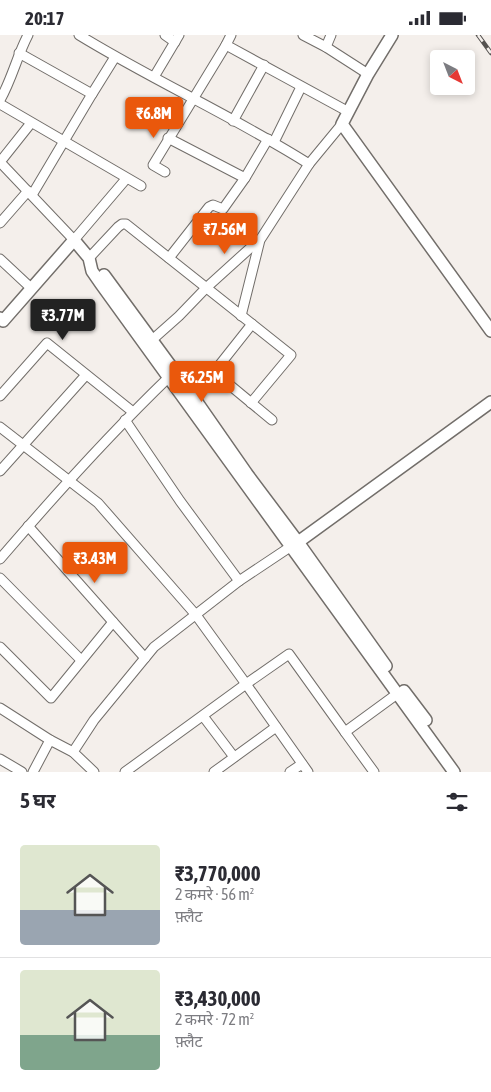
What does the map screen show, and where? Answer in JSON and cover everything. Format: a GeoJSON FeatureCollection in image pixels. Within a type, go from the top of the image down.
{"type":"FeatureCollection","features":[{"type":"Feature","properties":{"kind":"street"},"geometry":{"type":"LineString","coordinates":[[1,95],[14,70],[19,53],[28,35]]}},
{"type":"Feature","properties":{"kind":"street"},"geometry":{"type":"LineString","coordinates":[[79,35],[115,57],[194,98],[309,164]]}},
{"type":"Feature","properties":{"kind":"street"},"geometry":{"type":"LineString","coordinates":[[154,77],[177,38],[165,35]]}},
{"type":"Feature","properties":{"kind":"street"},"geometry":{"type":"LineString","coordinates":[[165,173],[152,165],[232,35]]}},
{"type":"Feature","properties":{"kind":"street"},"geometry":{"type":"LineString","coordinates":[[303,35],[326,47],[368,75]]}},
{"type":"Feature","properties":{"kind":"street"},"geometry":{"type":"LineString","coordinates":[[326,47],[331,35]]}},
{"type":"Feature","properties":{"kind":"street"},"geometry":{"type":"LineString","coordinates":[[152,340],[260,240],[309,164],[342,123],[347,111],[392,35]]}},
{"type":"Feature","properties":{"kind":"street"},"geometry":{"type":"LineString","coordinates":[[226,45],[347,111]]}},
{"type":"Feature","properties":{"kind":"street"},"geometry":{"type":"LineString","coordinates":[[19,53],[92,94]]}},
{"type":"Feature","properties":{"kind":"street"},"geometry":{"type":"LineString","coordinates":[[0,223],[30,193],[65,141],[115,57]]}},
{"type":"Feature","properties":{"kind":"street"},"geometry":{"type":"LineString","coordinates":[[233,121],[264,65]]}},
{"type":"Feature","properties":{"kind":"street"},"geometry":{"type":"LineString","coordinates":[[169,259],[209,207],[213,205],[223,209],[271,141],[301,87]]}},
{"type":"Feature","properties":{"kind":"street"},"geometry":{"type":"LineString","coordinates":[[0,104],[141,186]]}},
{"type":"Feature","properties":{"kind":"street"},"geometry":{"type":"LineString","coordinates":[[31,123],[0,162],[98,267],[192,395],[294,544],[384,670],[463,772]]}},
{"type":"Feature","properties":{"kind":"street"},"geometry":{"type":"LineString","coordinates":[[342,123],[491,331]]}},
{"type":"Feature","properties":{"kind":"street"},"geometry":{"type":"LineString","coordinates":[[168,138],[245,178]]}},
{"type":"Feature","properties":{"kind":"street"},"geometry":{"type":"LineString","coordinates":[[1,322],[126,179]]}},
{"type":"Feature","properties":{"kind":"street"},"geometry":{"type":"LineString","coordinates":[[90,260],[122,224],[126,224],[291,355],[251,403]]}},
{"type":"Feature","properties":{"kind":"street"},"geometry":{"type":"LineString","coordinates":[[241,315],[260,240]]}},
{"type":"Feature","properties":{"kind":"street"},"geometry":{"type":"LineString","coordinates":[[0,259],[31,288]]}},
{"type":"Feature","properties":{"kind":"street"},"geometry":{"type":"LineString","coordinates":[[90,260],[92,271],[168,378],[294,544]]}},
{"type":"Feature","properties":{"kind":"street"},"geometry":{"type":"LineString","coordinates":[[192,395],[214,372],[252,324]]}},
{"type":"Feature","properties":{"kind":"street"},"geometry":{"type":"LineString","coordinates":[[0,396],[47,343],[133,412]]}},
{"type":"Feature","properties":{"kind":"street"},"geometry":{"type":"LineString","coordinates":[[214,372],[272,420]]}},
{"type":"Feature","properties":{"kind":"street"},"geometry":{"type":"LineString","coordinates":[[0,471],[86,375]]}},
{"type":"Feature","properties":{"kind":"street"},"geometry":{"type":"LineString","coordinates":[[0,559],[69,479],[125,419],[168,378]]}},
{"type":"Feature","properties":{"kind":"street"},"geometry":{"type":"LineString","coordinates":[[72,752],[94,721],[154,647],[239,581],[294,544],[491,402]]}},
{"type":"Feature","properties":{"kind":"street"},"geometry":{"type":"LineString","coordinates":[[125,419],[180,501],[239,581]]}},
{"type":"Feature","properties":{"kind":"street"},"geometry":{"type":"LineString","coordinates":[[0,427],[98,503],[196,615],[308,772]]}},
{"type":"Feature","properties":{"kind":"street"},"geometry":{"type":"LineString","coordinates":[[28,527],[145,658]]}},
{"type":"Feature","properties":{"kind":"street"},"geometry":{"type":"LineString","coordinates":[[0,578],[81,660]]}},
{"type":"Feature","properties":{"kind":"street"},"geometry":{"type":"LineString","coordinates":[[0,647],[50,698],[113,622]]}},
{"type":"Feature","properties":{"kind":"street"},"geometry":{"type":"LineString","coordinates":[[125,772],[290,653],[374,772]]}},
{"type":"Feature","properties":{"kind":"street"},"geometry":{"type":"LineString","coordinates":[[384,670],[397,694],[454,772]]}},
{"type":"Feature","properties":{"kind":"street"},"geometry":{"type":"LineString","coordinates":[[345,732],[397,694]]}},
{"type":"Feature","properties":{"kind":"street"},"geometry":{"type":"LineString","coordinates":[[0,708],[72,752],[94,772]]}},
{"type":"Feature","properties":{"kind":"street"},"geometry":{"type":"LineString","coordinates":[[203,716],[234,757]]}},
{"type":"Feature","properties":{"kind":"street"},"geometry":{"type":"LineString","coordinates":[[214,772],[276,727]]}},
{"type":"Feature","properties":{"kind":"street"},"geometry":{"type":"LineString","coordinates":[[33,772],[50,740]]}},
{"type":"Feature","properties":{"kind":"street"},"geometry":{"type":"LineString","coordinates":[[0,759],[22,772]]}},
{"type":"Feature","properties":{"kind":"street"},"geometry":{"type":"LineString","coordinates":[[290,772],[302,763]]}},
{"type":"Feature","properties":{"kind":"railway"},"geometry":{"type":"LineString","coordinates":[[478,35],[491,53]]}}]}
